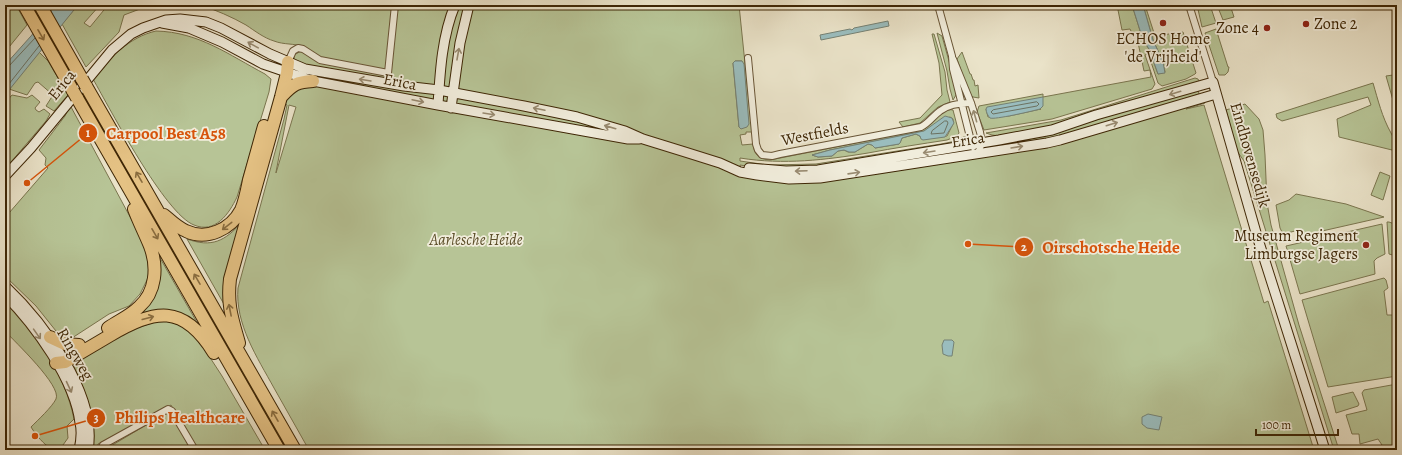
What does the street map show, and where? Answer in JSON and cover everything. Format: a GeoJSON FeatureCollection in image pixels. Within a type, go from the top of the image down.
{"type":"FeatureCollection","features":[{"type":"Feature","properties":{"kind":"highway"},"geometry":{"type":"LineString","coordinates":[[24,5],[278,450]]}},
{"type":"Feature","properties":{"kind":"highway"},"geometry":{"type":"LineString","coordinates":[[40,5],[295,450]]}},
{"type":"Feature","properties":{"kind":"highway"},"geometry":{"type":"LineString","coordinates":[[158,211],[182,229],[190,233],[202,235],[220,231],[236,218],[242,207],[256,152],[286,69]]}},
{"type":"Feature","properties":{"kind":"highway"},"geometry":{"type":"LineString","coordinates":[[244,361],[230,310],[228,295],[230,278],[281,97],[286,69]]}},
{"type":"Feature","properties":{"kind":"highway"},"geometry":{"type":"LineString","coordinates":[[281,97],[295,84],[313,81]]}},
{"type":"Feature","properties":{"kind":"highway"},"geometry":{"type":"LineString","coordinates":[[61,360],[79,345],[136,310],[147,298],[153,284],[155,265],[152,254],[122,176]]}},
{"type":"Feature","properties":{"kind":"highway"},"geometry":{"type":"LineString","coordinates":[[61,360],[138,320],[157,315],[176,318],[193,327],[206,340],[227,374],[258,414]]}},
{"type":"Feature","properties":{"kind":"highway"},"geometry":{"type":"LineString","coordinates":[[50,337],[65,344],[79,345]]}},
{"type":"Feature","properties":{"kind":"street","name":"Erica"},"geometry":{"type":"LineString","coordinates":[[286,69],[291,54],[295,49],[303,49],[320,60],[388,73],[395,5]]}},
{"type":"Feature","properties":{"kind":"street"},"geometry":{"type":"LineString","coordinates":[[438,105],[447,30],[454,5]]}},
{"type":"Feature","properties":{"kind":"street"},"geometry":{"type":"LineString","coordinates":[[451,108],[460,43],[469,5]]}},
{"type":"Feature","properties":{"kind":"street"},"geometry":{"type":"LineString","coordinates":[[938,5],[952,56],[971,103],[982,143],[978,153]]}},
{"type":"Feature","properties":{"kind":"street","name":"Eindhovensedijk"},"geometry":{"type":"LineString","coordinates":[[1189,5],[1258,236],[1325,450]]}},
{"type":"Feature","properties":{"kind":"street","name":"Erica"},"geometry":{"type":"LineString","coordinates":[[5,176],[31,148],[112,50],[131,34],[143,28],[166,20],[180,19],[206,22],[221,28],[270,54],[286,69],[305,69],[335,75],[439,90],[577,117],[625,131],[643,139],[720,163],[740,172],[789,179],[820,178],[1060,140],[1216,94]]}},
{"type":"Feature","properties":{"kind":"street","name":"Erica"},"geometry":{"type":"LineString","coordinates":[[161,23],[189,28],[222,42],[263,64],[286,69],[313,81],[451,108],[628,139],[643,139]]}},
{"type":"Feature","properties":{"kind":"street"},"geometry":{"type":"LineString","coordinates":[[952,56],[953,69],[972,145],[978,153]]}},
{"type":"Feature","properties":{"kind":"street","name":"Westfields"},"geometry":{"type":"LineString","coordinates":[[748,58],[756,144],[758,150],[762,154],[772,156],[921,127],[926,125],[945,108],[962,103],[971,103]]}},
{"type":"Feature","properties":{"kind":"street","name":"Erica"},"geometry":{"type":"LineString","coordinates":[[720,163],[758,169],[799,171],[818,170],[972,145],[1052,130],[1096,115],[1213,82]]}},
{"type":"Feature","properties":{"kind":"street","name":"Erica"},"geometry":{"type":"LineString","coordinates":[[5,184],[21,164],[31,148]]}},
{"type":"Feature","properties":{"kind":"street","name":"Ringweg"},"geometry":{"type":"LineString","coordinates":[[5,286],[29,310],[50,337],[61,360],[76,402],[80,423],[79,450]]}},
{"type":"Feature","properties":{"kind":"street","name":"Ringweg"},"geometry":{"type":"LineString","coordinates":[[5,295],[61,360],[77,384],[86,410],[89,434],[88,450]]}},
{"type":"Feature","properties":{"kind":"street"},"geometry":{"type":"LineString","coordinates":[[100,450],[103,445],[168,409],[172,410],[195,450]]}},
{"type":"Feature","properties":{"kind":"green space"},"geometry":{"type":"Polygon","coordinates":[[[5,5],[16,5],[27,25],[5,52],[5,5]]]}},
{"type":"Feature","properties":{"kind":"green space"},"geometry":{"type":"Polygon","coordinates":[[[78,5],[100,5],[84,23],[90,27],[108,5],[164,5],[140,9],[124,15],[119,32],[86,67],[62,24],[78,5]]]}},
{"type":"Feature","properties":{"kind":"green space","name":"Aarlesche Heide"},"geometry":{"type":"Polygon","coordinates":[[[200,5],[739,5],[752,132],[746,132],[746,134],[740,135],[742,145],[753,144],[756,154],[763,159],[770,160],[922,130],[944,111],[949,110],[953,110],[959,133],[957,136],[947,140],[836,158],[804,161],[773,161],[740,158],[740,161],[768,165],[816,164],[941,144],[966,136],[960,144],[829,166],[758,168],[740,165],[742,174],[761,178],[1045,145],[1204,100],[1205,103],[1186,109],[1204,105],[1264,303],[1268,301],[1314,450],[309,450],[248,340],[240,314],[238,301],[238,288],[284,119],[287,105],[284,103],[307,65],[294,60],[294,55],[301,51],[304,47],[270,40],[235,19],[200,5]],[[735,61],[733,63],[739,127],[741,129],[742,61],[735,61]],[[289,105],[276,173],[296,107],[289,105]],[[950,117],[924,131],[812,155],[818,157],[832,156],[838,151],[844,150],[848,152],[855,152],[868,144],[875,148],[899,144],[902,138],[916,134],[921,137],[947,136],[953,124],[953,119],[950,117]]]}},
{"type":"Feature","properties":{"kind":"green space"},"geometry":{"type":"Polygon","coordinates":[[[1117,5],[1132,5],[1143,40],[1153,55],[1153,60],[1158,74],[1165,72],[1163,62],[1153,40],[1143,5],[1145,5],[1155,36],[1183,32],[1196,73],[1186,79],[1162,86],[1158,83],[1150,59],[1152,58],[1150,53],[1145,55],[1155,84],[1152,89],[1052,119],[984,130],[977,112],[979,106],[1043,94],[1043,97],[1151,77],[1150,70],[1144,71],[1136,33],[1132,33],[1130,29],[1122,30],[1117,5]],[[986,109],[988,117],[1009,116],[1041,109],[986,109]]]}},
{"type":"Feature","properties":{"kind":"green space"},"geometry":{"type":"Polygon","coordinates":[[[1197,5],[1210,5],[1216,23],[1202,27],[1197,5]]]}},
{"type":"Feature","properties":{"kind":"green space"},"geometry":{"type":"Polygon","coordinates":[[[1217,5],[1230,5],[1234,17],[1223,20],[1217,5]]]}},
{"type":"Feature","properties":{"kind":"green space"},"geometry":{"type":"Polygon","coordinates":[[[1216,29],[1229,67],[1228,72],[1225,75],[1219,75],[1205,33],[1216,29]]]}},
{"type":"Feature","properties":{"kind":"green space"},"geometry":{"type":"Polygon","coordinates":[[[156,31],[172,32],[200,40],[226,52],[265,74],[271,79],[269,92],[237,197],[225,216],[215,225],[208,227],[194,225],[182,217],[168,202],[139,159],[93,79],[106,63],[121,49],[137,38],[156,31]]]}},
{"type":"Feature","properties":{"kind":"green space"},"geometry":{"type":"Polygon","coordinates":[[[937,33],[942,36],[957,90],[953,100],[947,71],[937,33]]]}},
{"type":"Feature","properties":{"kind":"green space"},"geometry":{"type":"Polygon","coordinates":[[[932,34],[934,34],[945,72],[950,102],[938,107],[920,123],[903,127],[899,122],[920,118],[942,95],[939,63],[932,34]]]}},
{"type":"Feature","properties":{"kind":"green space"},"geometry":{"type":"Polygon","coordinates":[[[39,52],[48,61],[68,95],[54,111],[46,106],[53,95],[38,82],[35,83],[27,95],[9,89],[39,52]]]}},
{"type":"Feature","properties":{"kind":"green space"},"geometry":{"type":"Polygon","coordinates":[[[962,52],[970,74],[974,80],[975,86],[978,85],[979,98],[973,97],[969,93],[957,59],[962,52]]]}},
{"type":"Feature","properties":{"kind":"green space"},"geometry":{"type":"Polygon","coordinates":[[[1393,75],[1397,77],[1397,114],[1386,76],[1393,75]]]}},
{"type":"Feature","properties":{"kind":"green space"},"geometry":{"type":"Polygon","coordinates":[[[1195,78],[1198,79],[1198,82],[1051,126],[999,136],[986,133],[1061,120],[1195,78]]]}},
{"type":"Feature","properties":{"kind":"green space"},"geometry":{"type":"Polygon","coordinates":[[[1373,83],[1383,115],[1396,143],[1397,147],[1392,150],[1339,137],[1337,119],[1371,105],[1368,97],[1282,121],[1277,118],[1276,114],[1373,83]]]}},
{"type":"Feature","properties":{"kind":"green space"},"geometry":{"type":"Polygon","coordinates":[[[1198,89],[1199,94],[1057,139],[993,148],[993,143],[1066,129],[1198,89]]]}},
{"type":"Feature","properties":{"kind":"green space"},"geometry":{"type":"Polygon","coordinates":[[[12,95],[27,98],[32,95],[40,102],[35,108],[36,110],[39,112],[44,109],[50,114],[46,121],[5,169],[5,103],[12,95]]]}},
{"type":"Feature","properties":{"kind":"green space"},"geometry":{"type":"Polygon","coordinates":[[[1245,104],[1259,119],[1263,130],[1267,203],[1271,225],[1299,325],[1339,450],[1334,450],[1244,161],[1237,151],[1226,110],[1245,104]]]}},
{"type":"Feature","properties":{"kind":"green space"},"geometry":{"type":"Polygon","coordinates":[[[70,105],[143,241],[149,258],[149,276],[140,294],[129,306],[109,314],[69,339],[60,336],[36,306],[5,276],[5,210],[9,213],[48,168],[45,165],[46,158],[39,150],[65,116],[70,105]]]}},
{"type":"Feature","properties":{"kind":"green space"},"geometry":{"type":"Polygon","coordinates":[[[1380,172],[1390,176],[1383,200],[1371,195],[1380,172]]]}},
{"type":"Feature","properties":{"kind":"green space"},"geometry":{"type":"Polygon","coordinates":[[[1296,194],[1346,204],[1384,217],[1300,236],[1295,231],[1283,234],[1280,228],[1276,205],[1289,200],[1296,194]]]}},
{"type":"Feature","properties":{"kind":"green space"},"geometry":{"type":"Polygon","coordinates":[[[242,222],[225,306],[187,239],[204,243],[218,241],[230,234],[242,222]]]}},
{"type":"Feature","properties":{"kind":"green space"},"geometry":{"type":"Polygon","coordinates":[[[1387,222],[1397,225],[1397,262],[1396,256],[1389,254],[1387,222]]]}},
{"type":"Feature","properties":{"kind":"green space"},"geometry":{"type":"Polygon","coordinates":[[[1382,224],[1385,254],[1374,261],[1375,274],[1300,294],[1286,246],[1382,224]]]}},
{"type":"Feature","properties":{"kind":"green space"},"geometry":{"type":"Polygon","coordinates":[[[152,244],[203,333],[179,317],[115,328],[147,302],[152,244]]]}},
{"type":"Feature","properties":{"kind":"green space"},"geometry":{"type":"Polygon","coordinates":[[[1384,278],[1388,288],[1384,291],[1387,315],[1397,315],[1397,376],[1328,387],[1302,300],[1384,278]]]}},
{"type":"Feature","properties":{"kind":"green space"},"geometry":{"type":"Polygon","coordinates":[[[5,302],[39,341],[64,386],[74,419],[67,426],[68,438],[63,445],[62,450],[54,450],[46,445],[40,440],[31,427],[54,402],[56,399],[56,393],[52,384],[36,364],[5,331],[5,302]]]}},
{"type":"Feature","properties":{"kind":"green space"},"geometry":{"type":"Polygon","coordinates":[[[162,320],[180,325],[196,336],[222,376],[265,450],[197,450],[171,405],[98,444],[97,450],[90,450],[91,413],[74,366],[77,362],[130,330],[162,320]]]}},
{"type":"Feature","properties":{"kind":"green space"},"geometry":{"type":"Polygon","coordinates":[[[1397,384],[1397,450],[1365,450],[1382,445],[1378,439],[1360,444],[1359,434],[1352,434],[1346,415],[1367,410],[1362,393],[1364,390],[1397,384]]]}},
{"type":"Feature","properties":{"kind":"green space"},"geometry":{"type":"Polygon","coordinates":[[[1353,392],[1359,404],[1358,406],[1336,413],[1332,397],[1353,392]]]}},
{"type":"Feature","properties":{"kind":"green space"},"geometry":{"type":"Polygon","coordinates":[[[167,414],[177,425],[191,450],[104,450],[163,415],[167,414]]]}},
{"type":"Feature","properties":{"kind":"water"},"geometry":{"type":"Polygon","coordinates":[[[56,5],[78,5],[5,95],[5,65],[56,5]]]}},
{"type":"Feature","properties":{"kind":"water"},"geometry":{"type":"Polygon","coordinates":[[[1132,5],[1143,5],[1153,40],[1163,62],[1165,73],[1158,74],[1153,60],[1153,55],[1143,40],[1132,5]]]}},
{"type":"Feature","properties":{"kind":"water"},"geometry":{"type":"Polygon","coordinates":[[[888,21],[889,26],[821,40],[820,35],[850,29],[852,30],[854,28],[888,21]]]}},
{"type":"Feature","properties":{"kind":"water"},"geometry":{"type":"Polygon","coordinates":[[[735,61],[742,61],[744,64],[749,124],[747,127],[741,129],[739,127],[733,63],[735,61]]]}},
{"type":"Feature","properties":{"kind":"water"},"geometry":{"type":"Polygon","coordinates":[[[1043,97],[1043,106],[1036,110],[1006,117],[993,118],[990,118],[986,111],[987,107],[1043,97]]]}},
{"type":"Feature","properties":{"kind":"water"},"geometry":{"type":"Polygon","coordinates":[[[945,116],[952,118],[954,123],[945,137],[923,140],[916,134],[902,138],[899,144],[875,148],[868,144],[855,152],[844,150],[838,151],[832,156],[818,157],[812,155],[924,131],[945,116]]]}},
{"type":"Feature","properties":{"kind":"water"},"geometry":{"type":"Polygon","coordinates":[[[944,340],[952,340],[954,342],[952,356],[943,354],[942,345],[944,340]]]}},
{"type":"Feature","properties":{"kind":"water"},"geometry":{"type":"Polygon","coordinates":[[[1148,414],[1162,417],[1159,430],[1147,428],[1142,424],[1142,417],[1148,414]]]}},
{"type":"Feature","properties":{"kind":"place","name":"ECHOS Home 'de Vrijheid'"},"geometry":{"type":"Point","coordinates":[1163,23]}},
{"type":"Feature","properties":{"kind":"place","name":"Zone 2"},"geometry":{"type":"Point","coordinates":[1306,24]}},
{"type":"Feature","properties":{"kind":"place","name":"Zone 4"},"geometry":{"type":"Point","coordinates":[1267,28]}},
{"type":"Feature","properties":{"kind":"place","name":"Carpool Best A58"},"geometry":{"type":"Point","coordinates":[27,183]}},
{"type":"Feature","properties":{"kind":"place","name":"Oirschotsche Heide"},"geometry":{"type":"Point","coordinates":[968,244]}},
{"type":"Feature","properties":{"kind":"place","name":"Museum Regiment Limburgse Jagers"},"geometry":{"type":"Point","coordinates":[1366,245]}},
{"type":"Feature","properties":{"kind":"place","name":"Philips Healthcare"},"geometry":{"type":"Point","coordinates":[35,436]}}]}
